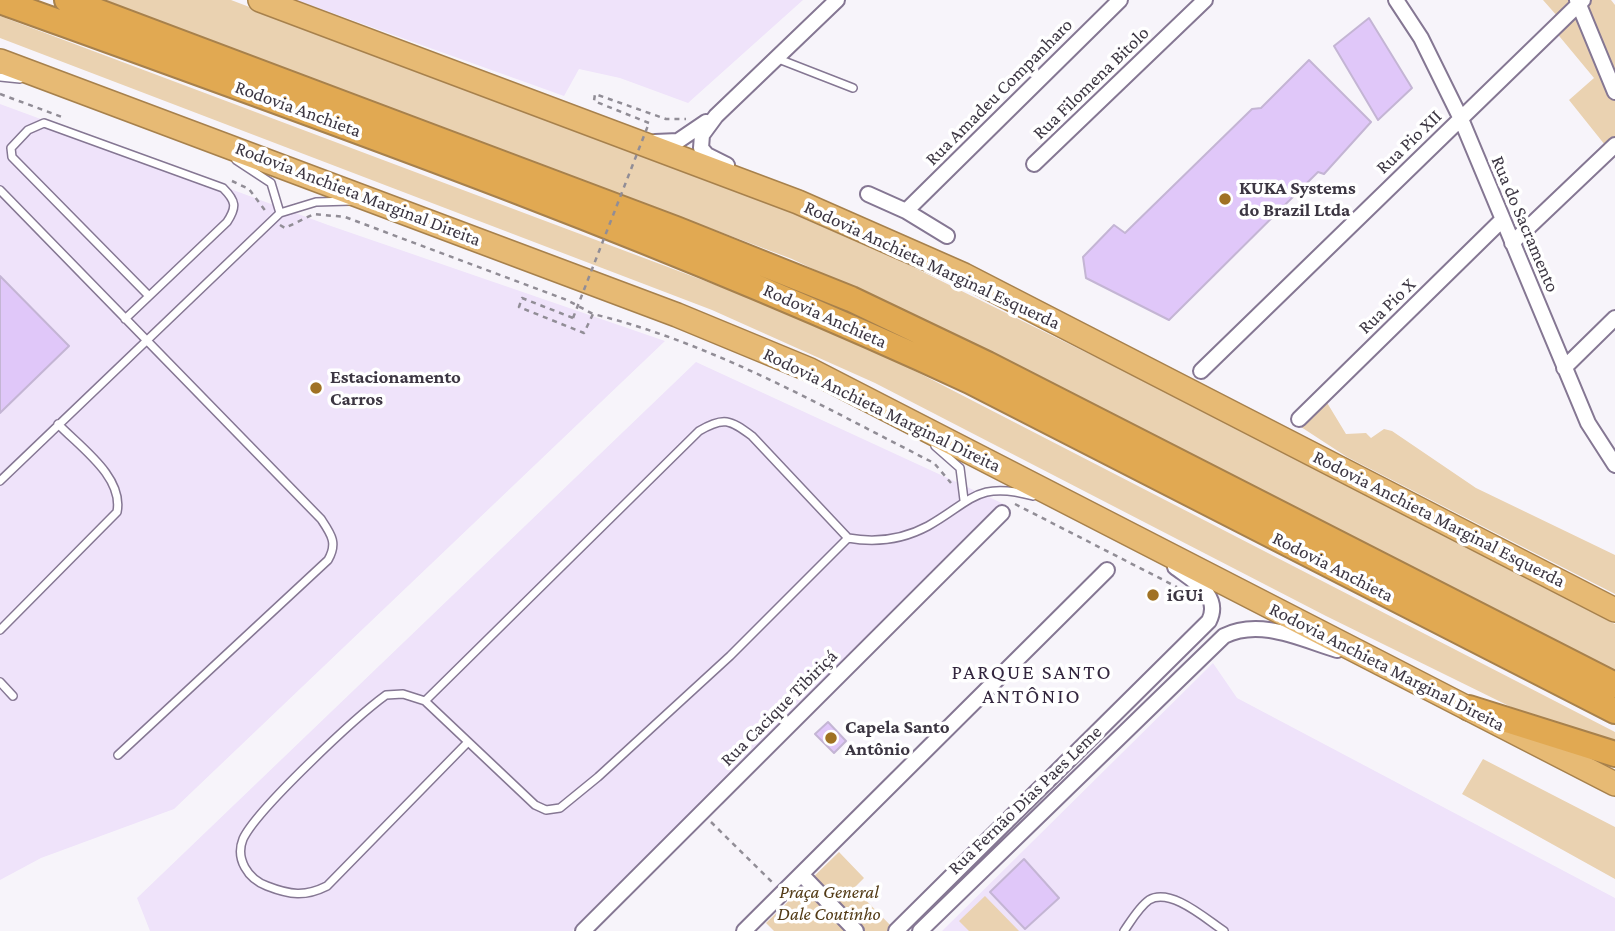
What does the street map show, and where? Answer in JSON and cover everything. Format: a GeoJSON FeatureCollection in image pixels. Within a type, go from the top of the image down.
{"type":"FeatureCollection","features":[{"type":"Feature","properties":{"kind":"highway","name":"Rodovia Anchieta"},"geometry":{"type":"LineString","coordinates":[[67,0],[676,229],[851,299],[987,363],[1615,685]]}},
{"type":"Feature","properties":{"kind":"highway"},"geometry":{"type":"LineString","coordinates":[[86,0],[108,14]]}},
{"type":"Feature","properties":{"kind":"highway","name":"Rodovia Anchieta Marginal Esquerda"},"geometry":{"type":"LineString","coordinates":[[260,0],[798,202],[964,275],[1615,610]]}},
{"type":"Feature","properties":{"kind":"highway","name":"Rodovia Anchieta"},"geometry":{"type":"LineString","coordinates":[[0,1],[285,103],[656,243],[863,331],[970,381],[1615,711]]}},
{"type":"Feature","properties":{"kind":"highway","name":"Rodovia Anchieta Marginal Direita"},"geometry":{"type":"LineString","coordinates":[[0,61],[677,314],[810,370],[898,417],[1134,534],[1615,784]]}},
{"type":"Feature","properties":{"kind":"highway"},"geometry":{"type":"LineString","coordinates":[[1469,708],[1615,754]]}},
{"type":"Feature","properties":{"kind":"street"},"geometry":{"type":"LineString","coordinates":[[798,202],[707,155],[699,142],[716,116],[836,0]]}},
{"type":"Feature","properties":{"kind":"street","name":"Rua Amadeu Companharo"},"geometry":{"type":"LineString","coordinates":[[906,211],[1120,0]]}},
{"type":"Feature","properties":{"kind":"street","name":"Rua Filomena Bitolo"},"geometry":{"type":"LineString","coordinates":[[1034,164],[1205,0]]}},
{"type":"Feature","properties":{"kind":"street"},"geometry":{"type":"LineString","coordinates":[[1580,1],[1615,92]]}},
{"type":"Feature","properties":{"kind":"street","name":"Rua Pio XII"},"geometry":{"type":"LineString","coordinates":[[1201,370],[1580,1]]}},
{"type":"Feature","properties":{"kind":"street","name":"Rua do Sacramento"},"geometry":{"type":"LineString","coordinates":[[1402,2],[1461,119],[1588,423],[1615,465]]}},
{"type":"Feature","properties":{"kind":"street"},"geometry":{"type":"LineString","coordinates":[[616,135],[672,143],[716,116]]}},
{"type":"Feature","properties":{"kind":"street"},"geometry":{"type":"LineString","coordinates":[[1513,243],[1615,145]]}},
{"type":"Feature","properties":{"kind":"street"},"geometry":{"type":"LineString","coordinates":[[869,194],[906,211],[947,236]]}},
{"type":"Feature","properties":{"kind":"street","name":"Rua Pio X"},"geometry":{"type":"LineString","coordinates":[[1299,419],[1502,219]]}},
{"type":"Feature","properties":{"kind":"street"},"geometry":{"type":"LineString","coordinates":[[1564,368],[1615,318]]}},
{"type":"Feature","properties":{"kind":"street","name":"Rua Cacique Tibiriçá"},"geometry":{"type":"LineString","coordinates":[[583,931],[1007,507]]}},
{"type":"Feature","properties":{"kind":"street","name":"Rua Fernão Dias Paes Leme"},"geometry":{"type":"LineString","coordinates":[[896,931],[1209,621],[1213,604],[1208,594],[1134,534]]}},
{"type":"Feature","properties":{"kind":"street"},"geometry":{"type":"LineString","coordinates":[[744,931],[1107,570]]}},
{"type":"Feature","properties":{"kind":"street","name":"Rua Fernão Dias Paes Leme"},"geometry":{"type":"LineString","coordinates":[[920,931],[1224,636],[1244,629],[1260,628],[1379,663]]}},
{"type":"Feature","properties":{"kind":"street"},"geometry":{"type":"LineString","coordinates":[[802,875],[856,931]]}},
{"type":"Feature","properties":{"kind":"lane"},"geometry":{"type":"LineString","coordinates":[[775,58],[853,88]]}},
{"type":"Feature","properties":{"kind":"lane"},"geometry":{"type":"LineString","coordinates":[[0,77],[95,96]]}},
{"type":"Feature","properties":{"kind":"lane"},"geometry":{"type":"LineString","coordinates":[[139,112],[260,174],[275,190],[277,216]]}},
{"type":"Feature","properties":{"kind":"lane"},"geometry":{"type":"LineString","coordinates":[[125,318],[149,296],[228,222],[236,209],[234,199],[223,188],[44,123],[36,124],[11,148],[12,157],[149,296]]}},
{"type":"Feature","properties":{"kind":"lane"},"geometry":{"type":"LineString","coordinates":[[0,190],[321,519],[334,538],[334,550],[328,560],[118,755]]}},
{"type":"Feature","properties":{"kind":"lane"},"geometry":{"type":"LineString","coordinates":[[0,481],[277,216],[326,200],[402,211]]}},
{"type":"Feature","properties":{"kind":"lane"},"geometry":{"type":"LineString","coordinates":[[898,417],[956,462],[962,473],[964,500]]}},
{"type":"Feature","properties":{"kind":"lane"},"geometry":{"type":"LineString","coordinates":[[425,701],[690,440],[716,421],[734,422],[752,436],[848,538],[885,540],[903,536],[928,526],[964,500],[987,492],[1013,492],[1088,511]]}},
{"type":"Feature","properties":{"kind":"lane"},"geometry":{"type":"LineString","coordinates":[[0,630],[117,512],[119,503],[113,482],[58,424]]}},
{"type":"Feature","properties":{"kind":"lane"},"geometry":{"type":"LineString","coordinates":[[468,742],[327,886],[310,895],[293,895],[262,884],[247,873],[240,858],[243,841],[266,808],[386,695],[403,694],[425,701],[535,805],[546,810],[559,808],[598,777],[730,656],[848,538]]}},
{"type":"Feature","properties":{"kind":"lane"},"geometry":{"type":"LineString","coordinates":[[0,682],[13,696]]}},
{"type":"Feature","properties":{"kind":"lane"},"geometry":{"type":"LineString","coordinates":[[1125,931],[1150,900],[1164,897],[1180,902],[1224,931]]}},
{"type":"Feature","properties":{"kind":"path"},"geometry":{"type":"LineString","coordinates":[[593,314],[584,333],[519,307],[522,299],[573,318],[649,123],[594,101],[595,94],[666,119]]}},
{"type":"Feature","properties":{"kind":"path"},"geometry":{"type":"LineString","coordinates":[[277,216],[285,228],[314,214],[345,217],[567,300],[593,314],[626,322],[740,367],[934,463],[964,500]]}},
{"type":"Feature","properties":{"kind":"path"},"geometry":{"type":"LineString","coordinates":[[1007,507],[1177,587]]}},
{"type":"Feature","properties":{"kind":"path"},"geometry":{"type":"LineString","coordinates":[[702,812],[783,894]]}},
{"type":"Feature","properties":{"kind":"shaded area"},"geometry":{"type":"Polygon","coordinates":[[[296,0],[803,0],[688,103],[620,78],[579,69],[564,96],[296,0]]]}},
{"type":"Feature","properties":{"kind":"shaded area"},"geometry":{"type":"Polygon","coordinates":[[[0,104],[328,225],[665,341],[174,809],[41,858],[0,880],[0,104]]]}},
{"type":"Feature","properties":{"kind":"shaded area"},"geometry":{"type":"Polygon","coordinates":[[[696,362],[1006,505],[572,931],[150,931],[137,898],[696,362]]]}},
{"type":"Feature","properties":{"kind":"shaded area"},"geometry":{"type":"Polygon","coordinates":[[[1213,663],[1237,698],[1615,898],[1615,931],[942,931],[1213,663]]]}},
{"type":"Feature","properties":{"kind":"green space"},"geometry":{"type":"Polygon","coordinates":[[[105,0],[231,0],[838,230],[1148,383],[1615,624],[1615,672],[1031,372],[792,259],[105,0]]]}},
{"type":"Feature","properties":{"kind":"green space"},"geometry":{"type":"Polygon","coordinates":[[[1543,0],[1611,0],[1615,5],[1615,145],[1609,150],[1569,100],[1594,78],[1550,25],[1558,17],[1543,0]]]}},
{"type":"Feature","properties":{"kind":"green space"},"geometry":{"type":"Polygon","coordinates":[[[0,16],[769,305],[884,355],[1615,732],[1615,747],[1572,737],[1326,616],[875,383],[712,310],[0,38],[0,16]]]}},
{"type":"Feature","properties":{"kind":"green space"},"geometry":{"type":"Polygon","coordinates":[[[1326,401],[1346,434],[1366,433],[1371,438],[1384,429],[1392,431],[1476,488],[1615,555],[1615,594],[1347,457],[1301,427],[1326,401]]]}},
{"type":"Feature","properties":{"kind":"green space"},"geometry":{"type":"Polygon","coordinates":[[[1483,759],[1615,827],[1615,879],[1462,794],[1483,759]]]}},
{"type":"Feature","properties":{"kind":"green space","name":"Praça General Dale Coutinho"},"geometry":{"type":"Polygon","coordinates":[[[839,852],[864,878],[854,888],[893,928],[889,931],[774,931],[766,923],[839,852]]]}},
{"type":"Feature","properties":{"kind":"green space"},"geometry":{"type":"Polygon","coordinates":[[[985,896],[1019,931],[969,931],[959,921],[985,896]]]}},
{"type":"Feature","properties":{"kind":"building"},"geometry":{"type":"Polygon","coordinates":[[[1369,18],[1412,88],[1378,120],[1334,46],[1369,18]]]}},
{"type":"Feature","properties":{"kind":"building","name":"KUKA Systems do Brazil Ltda"},"geometry":{"type":"Polygon","coordinates":[[[1309,60],[1371,122],[1324,174],[1318,172],[1169,320],[1086,278],[1083,257],[1114,225],[1125,233],[1252,109],[1261,108],[1309,60]]]}},
{"type":"Feature","properties":{"kind":"building"},"geometry":{"type":"Polygon","coordinates":[[[0,276],[69,346],[0,413],[0,276]]]}},
{"type":"Feature","properties":{"kind":"building","name":"Capela Santo Antônio"},"geometry":{"type":"Polygon","coordinates":[[[828,722],[846,741],[834,753],[815,734],[828,722]]]}},
{"type":"Feature","properties":{"kind":"building"},"geometry":{"type":"Polygon","coordinates":[[[1024,859],[1059,898],[1025,929],[990,892],[1024,859]]]}},
{"type":"Feature","properties":{"kind":"place","name":"KUKA Systems do Brazil Ltda"},"geometry":{"type":"Point","coordinates":[1225,199]}},
{"type":"Feature","properties":{"kind":"place","name":"Estacionamento Carros"},"geometry":{"type":"Point","coordinates":[316,388]}},
{"type":"Feature","properties":{"kind":"place","name":"iGUi"},"geometry":{"type":"Point","coordinates":[1153,595]}},
{"type":"Feature","properties":{"kind":"place","name":"Capela Santo Antônio"},"geometry":{"type":"Point","coordinates":[831,738]}},
{"type":"Feature","properties":{"kind":"district","name":"PARQUE SANTO ANTÔNIO"},"geometry":{"type":"Point","coordinates":[1032,685]}}]}
